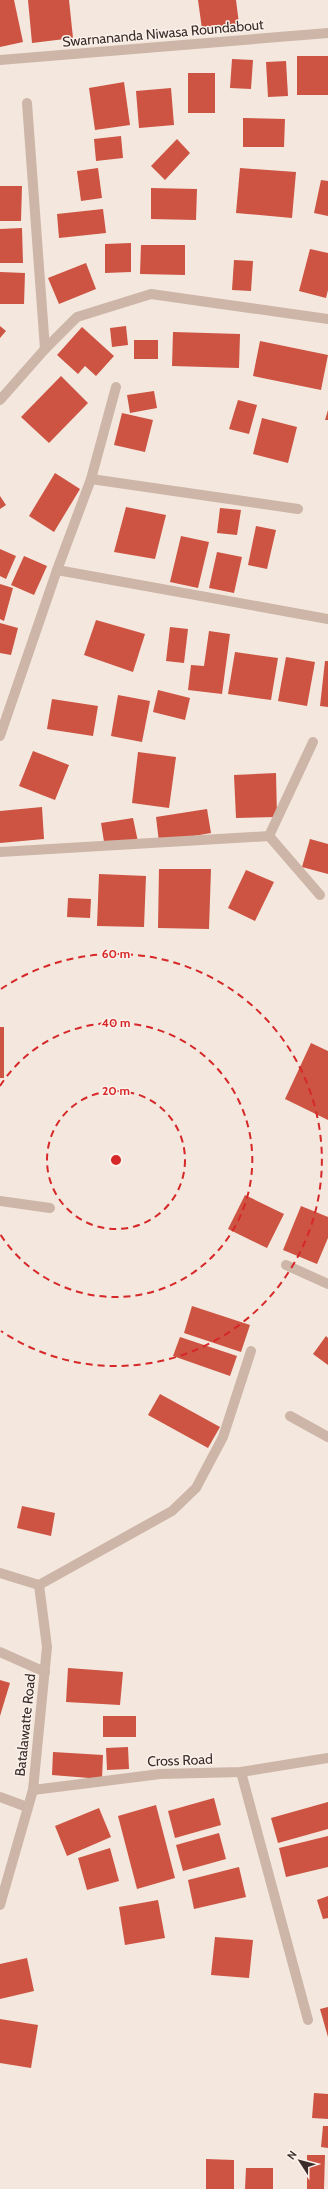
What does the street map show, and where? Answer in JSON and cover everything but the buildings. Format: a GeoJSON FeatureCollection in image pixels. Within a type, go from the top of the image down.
{"type":"FeatureCollection","features":[{"type":"Feature","properties":{"kind":"street","name":"Swarnananda Niwasa Roundabout"},"geometry":{"type":"LineString","coordinates":[[0,60],[328,33]]}},
{"type":"Feature","properties":{"kind":"street"},"geometry":{"type":"LineString","coordinates":[[27,103],[45,349]]}},
{"type":"Feature","properties":{"kind":"street"},"geometry":{"type":"LineString","coordinates":[[0,400],[45,349],[77,317],[151,294],[328,319]]}},
{"type":"Feature","properties":{"kind":"street"},"geometry":{"type":"LineString","coordinates":[[0,736],[57,570],[91,479],[116,387]]}},
{"type":"Feature","properties":{"kind":"street"},"geometry":{"type":"LineString","coordinates":[[91,479],[298,509]]}},
{"type":"Feature","properties":{"kind":"street"},"geometry":{"type":"LineString","coordinates":[[57,570],[328,619]]}},
{"type":"Feature","properties":{"kind":"street"},"geometry":{"type":"LineString","coordinates":[[269,836],[313,742]]}},
{"type":"Feature","properties":{"kind":"street"},"geometry":{"type":"LineString","coordinates":[[0,852],[269,836]]}},
{"type":"Feature","properties":{"kind":"street"},"geometry":{"type":"LineString","coordinates":[[269,836],[320,895]]}},
{"type":"Feature","properties":{"kind":"street"},"geometry":{"type":"LineString","coordinates":[[0,1201],[50,1208]]}},
{"type":"Feature","properties":{"kind":"street"},"geometry":{"type":"LineString","coordinates":[[286,1265],[328,1284]]}},
{"type":"Feature","properties":{"kind":"street"},"geometry":{"type":"LineString","coordinates":[[0,1573],[39,1585],[172,1511],[196,1488],[223,1437],[251,1351]]}},
{"type":"Feature","properties":{"kind":"street"},"geometry":{"type":"LineString","coordinates":[[290,1416],[328,1437]]}},
{"type":"Feature","properties":{"kind":"street","name":"Batalawatte Road"},"geometry":{"type":"LineString","coordinates":[[0,1905],[33,1790],[47,1647],[39,1585]]}},
{"type":"Feature","properties":{"kind":"street"},"geometry":{"type":"LineString","coordinates":[[0,1652],[45,1672]]}},
{"type":"Feature","properties":{"kind":"street","name":"Cross Road"},"geometry":{"type":"LineString","coordinates":[[33,1790],[160,1774],[241,1772],[328,1758]]}},
{"type":"Feature","properties":{"kind":"street"},"geometry":{"type":"LineString","coordinates":[[241,1772],[308,2020]]}},
{"type":"Feature","properties":{"kind":"street"},"geometry":{"type":"LineString","coordinates":[[0,1797],[27,1807]]}}]}
